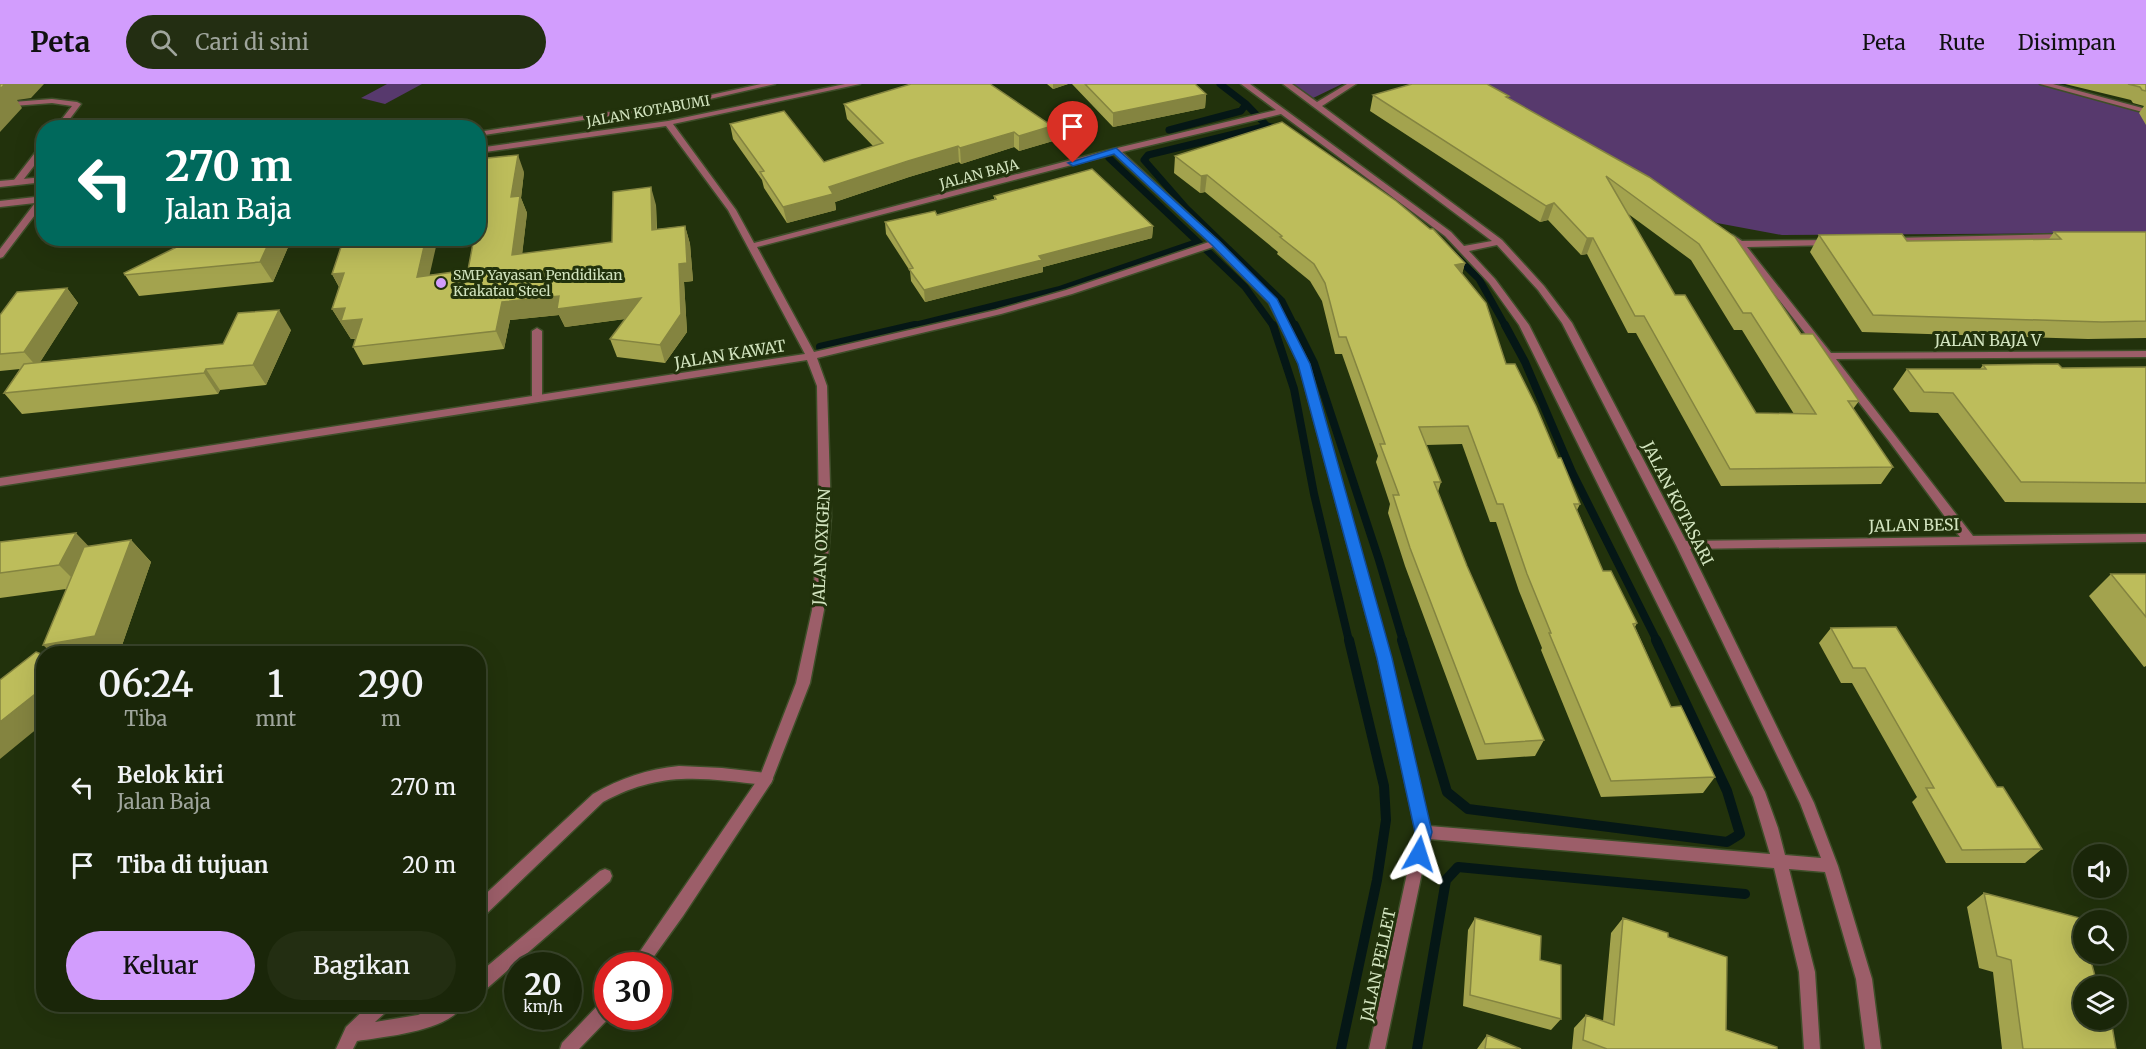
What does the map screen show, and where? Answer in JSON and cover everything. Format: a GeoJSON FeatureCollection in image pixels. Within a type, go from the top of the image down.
{"type":"FeatureCollection","features":[{"type":"Feature","properties":{"kind":"street","name":"JALAN KOTABUMI"},"geometry":{"type":"LineString","coordinates":[[486,133],[688,102],[771,84]]}},
{"type":"Feature","properties":{"kind":"street","name":"JALAN KOTABUMI"},"geometry":{"type":"LineString","coordinates":[[486,150],[668,123],[856,84]]}},
{"type":"Feature","properties":{"kind":"street"},"geometry":{"type":"LineString","coordinates":[[1245,84],[1448,234],[1492,281],[1524,325],[1760,796],[1771,828],[1807,972],[1812,1049]]}},
{"type":"Feature","properties":{"kind":"street","name":"JALAN KOTASARI"},"geometry":{"type":"LineString","coordinates":[[1287,84],[1498,242],[1541,288],[1567,323],[1682,544],[1807,803],[1831,866],[1864,979],[1873,1049]]}},
{"type":"Feature","properties":{"kind":"street"},"geometry":{"type":"LineString","coordinates":[[1318,105],[1352,84]]}},
{"type":"Feature","properties":{"kind":"street"},"geometry":{"type":"LineString","coordinates":[[2044,84],[2146,111]]}},
{"type":"Feature","properties":{"kind":"street"},"geometry":{"type":"LineString","coordinates":[[0,105],[52,101],[77,104],[65,120]]}},
{"type":"Feature","properties":{"kind":"street","name":"JALAN BAJA"},"geometry":{"type":"LineString","coordinates":[[752,246],[1116,151],[1281,111]]}},
{"type":"Feature","properties":{"kind":"street","name":"JALAN OXIGEN"},"geometry":{"type":"LineString","coordinates":[[648,952],[765,779],[802,683],[818,610],[825,517],[822,386],[811,356],[732,210],[668,123]]}},
{"type":"Feature","properties":{"kind":"street"},"geometry":{"type":"LineString","coordinates":[[492,132],[492,149]]}},
{"type":"Feature","properties":{"kind":"street","name":"JALAN PELLET"},"geometry":{"type":"LineString","coordinates":[[1116,151],[1206,245],[1274,302],[1304,364],[1384,658],[1423,832],[1377,1049]]}},
{"type":"Feature","properties":{"kind":"street"},"geometry":{"type":"LineString","coordinates":[[17,182],[36,157]]}},
{"type":"Feature","properties":{"kind":"street"},"geometry":{"type":"LineString","coordinates":[[0,184],[36,180]]}},
{"type":"Feature","properties":{"kind":"street"},"geometry":{"type":"LineString","coordinates":[[0,204],[36,200]]}},
{"type":"Feature","properties":{"kind":"street"},"geometry":{"type":"LineString","coordinates":[[0,255],[36,208]]}},
{"type":"Feature","properties":{"kind":"street"},"geometry":{"type":"LineString","coordinates":[[1720,231],[1740,244],[1830,356],[1970,540]]}},
{"type":"Feature","properties":{"kind":"street"},"geometry":{"type":"LineString","coordinates":[[1883,241],[2073,236]]}},
{"type":"Feature","properties":{"kind":"street"},"geometry":{"type":"LineString","coordinates":[[1464,249],[1498,242]]}},
{"type":"Feature","properties":{"kind":"street"},"geometry":{"type":"LineString","coordinates":[[1740,244],[1835,242]]}},
{"type":"Feature","properties":{"kind":"street","name":"JALAN KAWAT"},"geometry":{"type":"LineString","coordinates":[[0,482],[811,356],[998,312],[1206,245]]}},
{"type":"Feature","properties":{"kind":"street"},"geometry":{"type":"LineString","coordinates":[[537,331],[537,399]]}},
{"type":"Feature","properties":{"kind":"street","name":"JALAN BAJA V"},"geometry":{"type":"LineString","coordinates":[[1830,356],[2146,354]]}},
{"type":"Feature","properties":{"kind":"street","name":"JALAN BESI"},"geometry":{"type":"LineString","coordinates":[[1682,544],[2146,538]]}},
{"type":"Feature","properties":{"kind":"street"},"geometry":{"type":"LineString","coordinates":[[486,904],[598,798],[615,787],[640,777],[690,771],[765,779]]}},
{"type":"Feature","properties":{"kind":"street"},"geometry":{"type":"LineString","coordinates":[[1423,832],[1831,866]]}},
{"type":"Feature","properties":{"kind":"street"},"geometry":{"type":"LineString","coordinates":[[486,978],[605,876]]}},
{"type":"Feature","properties":{"kind":"street"},"geometry":{"type":"LineString","coordinates":[[344,1049],[352,1032],[373,1012]]}},
{"type":"Feature","properties":{"kind":"street"},"geometry":{"type":"LineString","coordinates":[[352,1032],[417,1024],[445,1012]]}},
{"type":"Feature","properties":{"kind":"street"},"geometry":{"type":"LineString","coordinates":[[568,1049],[594,1022]]}},
{"type":"Feature","properties":{"kind":"shaded area"},"geometry":{"type":"Polygon","coordinates":[[[387,84],[422,84],[385,104],[361,98],[387,84]]]}},
{"type":"Feature","properties":{"kind":"shaded area"},"geometry":{"type":"Polygon","coordinates":[[[1286,84],[1342,84],[1311,99],[1286,84]]]}},
{"type":"Feature","properties":{"kind":"shaded area"},"geometry":{"type":"Polygon","coordinates":[[[1477,84],[2039,84],[2146,113],[2146,233],[1782,235],[1717,223],[1477,84]]]}},
{"type":"Feature","properties":{"kind":"building"},"geometry":{"type":"Polygon","coordinates":[[[911,84],[990,84],[1052,126],[1019,136],[1014,132],[908,161],[829,187],[833,194],[783,207],[760,172],[764,171],[730,124],[784,111],[824,162],[883,143],[844,104],[911,84]]]}},
{"type":"Feature","properties":{"kind":"building"},"geometry":{"type":"Polygon","coordinates":[[[1085,84],[1195,84],[1206,94],[1113,113],[1085,84]]]}},
{"type":"Feature","properties":{"kind":"building"},"geometry":{"type":"Polygon","coordinates":[[[1412,84],[1487,84],[1509,96],[1506,97],[1649,177],[1735,237],[1801,334],[1813,334],[1859,401],[1848,401],[1893,467],[1730,469],[1644,316],[1635,316],[1593,238],[1587,238],[1554,203],[1546,206],[1373,95],[1412,84]],[[1606,176],[1675,295],[1685,295],[1756,413],[1816,414],[1751,313],[1743,313],[1699,244],[1606,176]]]}},
{"type":"Feature","properties":{"kind":"building"},"geometry":{"type":"Polygon","coordinates":[[[2128,84],[2146,84],[2146,91],[2140,87],[2128,84]]]}},
{"type":"Feature","properties":{"kind":"building"},"geometry":{"type":"Polygon","coordinates":[[[1282,122],[1433,229],[1465,263],[1455,265],[1486,303],[1506,364],[1515,364],[1536,406],[1580,504],[1574,504],[1603,571],[1611,571],[1637,623],[1633,624],[1671,707],[1681,706],[1715,777],[1611,781],[1549,633],[1551,633],[1527,574],[1503,504],[1497,504],[1468,426],[1419,427],[1441,482],[1434,482],[1467,566],[1544,740],[1485,744],[1410,548],[1393,495],[1399,495],[1380,444],[1385,444],[1346,337],[1339,337],[1325,283],[1314,264],[1280,237],[1282,236],[1207,175],[1201,176],[1175,156],[1282,122]]]}},
{"type":"Feature","properties":{"kind":"building"},"geometry":{"type":"Polygon","coordinates":[[[518,155],[511,197],[520,196],[512,255],[612,242],[613,192],[651,187],[652,230],[685,226],[687,263],[679,264],[681,314],[660,345],[610,339],[641,298],[557,309],[559,296],[502,302],[496,331],[353,347],[362,319],[341,321],[345,308],[332,309],[344,273],[332,274],[341,246],[424,246],[417,277],[468,270],[472,246],[486,246],[486,158],[518,155]]]}},
{"type":"Feature","properties":{"kind":"building"},"geometry":{"type":"Polygon","coordinates":[[[1092,169],[1153,226],[1039,256],[1042,260],[924,290],[909,269],[913,268],[885,222],[935,211],[937,215],[996,199],[994,196],[1092,169]]]}},
{"type":"Feature","properties":{"kind":"building"},"geometry":{"type":"Polygon","coordinates":[[[2054,232],[2146,232],[2146,321],[2102,322],[1873,315],[1819,235],[1902,234],[1907,241],[2061,239],[2054,232]]]}},
{"type":"Feature","properties":{"kind":"building"},"geometry":{"type":"Polygon","coordinates":[[[179,246],[267,246],[260,262],[125,275],[124,273],[179,246]]]}},
{"type":"Feature","properties":{"kind":"building"},"geometry":{"type":"Polygon","coordinates":[[[67,288],[24,352],[0,354],[0,315],[17,292],[67,288]]]}},
{"type":"Feature","properties":{"kind":"building"},"geometry":{"type":"Polygon","coordinates":[[[279,310],[253,365],[206,369],[204,373],[4,393],[24,364],[223,344],[238,313],[279,310]]]}},
{"type":"Feature","properties":{"kind":"building"},"geometry":{"type":"Polygon","coordinates":[[[2058,364],[2062,368],[2146,367],[2146,483],[2021,482],[1953,393],[1924,392],[1907,369],[1986,369],[1983,365],[2058,364]]]}},
{"type":"Feature","properties":{"kind":"building"},"geometry":{"type":"Polygon","coordinates":[[[76,533],[59,565],[0,573],[0,542],[76,533]]]}},
{"type":"Feature","properties":{"kind":"building"},"geometry":{"type":"Polygon","coordinates":[[[131,540],[95,636],[43,645],[84,547],[131,540]]]}},
{"type":"Feature","properties":{"kind":"building"},"geometry":{"type":"Polygon","coordinates":[[[2111,574],[2146,574],[2146,617],[2111,574]]]}},
{"type":"Feature","properties":{"kind":"building"},"geometry":{"type":"Polygon","coordinates":[[[1896,627],[1997,787],[2003,787],[2042,849],[1962,850],[1926,788],[1934,788],[1865,668],[1853,668],[1831,628],[1896,627]]]}},
{"type":"Feature","properties":{"kind":"building"},"geometry":{"type":"Polygon","coordinates":[[[36,652],[36,693],[0,722],[0,680],[36,652]]]}},
{"type":"Feature","properties":{"kind":"building"},"geometry":{"type":"Polygon","coordinates":[[[1984,893],[2073,916],[2073,964],[2092,964],[2095,976],[2073,976],[2073,1030],[2113,1030],[2116,1049],[2023,1049],[2011,960],[1997,956],[1984,893]]]}},
{"type":"Feature","properties":{"kind":"building"},"geometry":{"type":"Polygon","coordinates":[[[1475,918],[1541,936],[1540,960],[1561,965],[1561,1019],[1470,995],[1475,918]]]}},
{"type":"Feature","properties":{"kind":"building"},"geometry":{"type":"Polygon","coordinates":[[[1623,918],[1668,933],[1668,937],[1727,957],[1726,1030],[1777,1047],[1777,1049],[1607,1049],[1583,1040],[1586,1015],[1614,1025],[1623,918]]]}},
{"type":"Feature","properties":{"kind":"building"},"geometry":{"type":"Polygon","coordinates":[[[1487,1035],[1521,1049],[1485,1049],[1487,1035]]]}},
{"type":"Feature","properties":{"kind":"waterway"},"geometry":{"type":"LineString","coordinates":[[1220,84],[1246,104]]}},
{"type":"Feature","properties":{"kind":"waterway"},"geometry":{"type":"LineString","coordinates":[[1169,130],[1241,111],[1246,104]]}},
{"type":"Feature","properties":{"kind":"waterway"},"geometry":{"type":"LineString","coordinates":[[1246,104],[1267,126]]}},
{"type":"Feature","properties":{"kind":"waterway"},"geometry":{"type":"LineString","coordinates":[[1267,126],[1285,130],[1437,238],[1479,279],[1506,327]]}},
{"type":"Feature","properties":{"kind":"waterway"},"geometry":{"type":"LineString","coordinates":[[1267,126],[1148,155],[1144,160],[1186,208],[1282,301],[1295,327]]}},
{"type":"Feature","properties":{"kind":"waterway"},"geometry":{"type":"LineString","coordinates":[[1109,158],[1198,242]]}},
{"type":"Feature","properties":{"kind":"waterway"},"geometry":{"type":"LineString","coordinates":[[909,327],[1058,290],[1198,242]]}},
{"type":"Feature","properties":{"kind":"waterway"},"geometry":{"type":"LineString","coordinates":[[1198,242],[1245,287],[1273,326]]}},
{"type":"Feature","properties":{"kind":"waterway"},"geometry":{"type":"LineString","coordinates":[[820,347],[915,325]]}},
{"type":"Feature","properties":{"kind":"waterway"},"geometry":{"type":"LineString","coordinates":[[1295,325],[1314,363],[1379,560],[1403,641]]}},
{"type":"Feature","properties":{"kind":"waterway"},"geometry":{"type":"LineString","coordinates":[[1505,325],[1525,362],[1572,472],[1657,641]]}},
{"type":"Feature","properties":{"kind":"waterway"},"geometry":{"type":"LineString","coordinates":[[1273,326],[1294,389],[1314,494],[1349,641]]}},
{"type":"Feature","properties":{"kind":"waterway"},"geometry":{"type":"LineString","coordinates":[[1341,1049],[1377,880],[1386,820],[1384,786],[1349,640]]}},
{"type":"Feature","properties":{"kind":"waterway"},"geometry":{"type":"LineString","coordinates":[[1402,640],[1447,792],[1468,809],[1727,842],[1740,834],[1727,791],[1656,640]]}},
{"type":"Feature","properties":{"kind":"waterway"},"geometry":{"type":"LineString","coordinates":[[1417,1049],[1446,880],[1458,867],[1745,894]]}},
{"type":"Feature","properties":{"kind":"place","name":"SMP Yayasan Pendidikan Krakatau Steel"},"geometry":{"type":"Point","coordinates":[441,283]}},
{"type":"Feature","properties":{"kind":"route"},"geometry":{"type":"LineString","coordinates":[[1073,163],[1116,151],[1215,243],[1274,302],[1304,364],[1384,658],[1423,832],[1419,854]]}}]}
